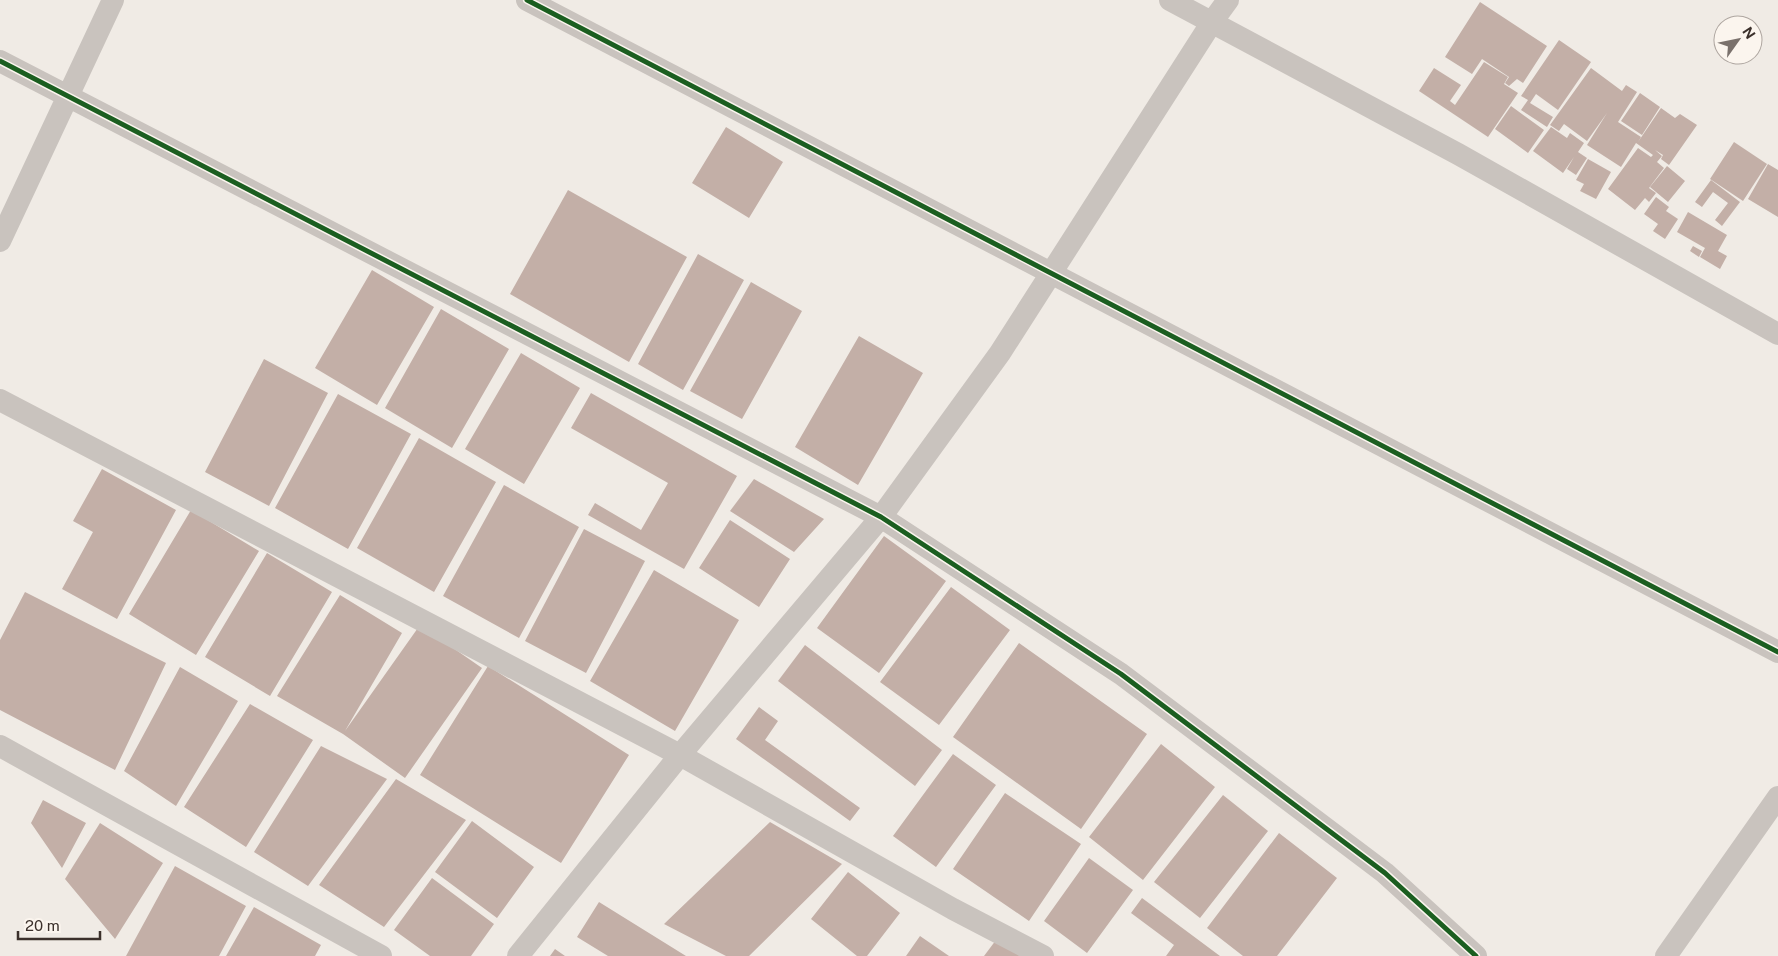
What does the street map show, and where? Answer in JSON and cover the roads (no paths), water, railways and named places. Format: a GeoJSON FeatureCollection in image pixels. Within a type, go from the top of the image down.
{"type":"FeatureCollection","features":[{"type":"Feature","properties":{"kind":"street"},"geometry":{"type":"LineString","coordinates":[[0,241],[113,0]]}},
{"type":"Feature","properties":{"kind":"street"},"geometry":{"type":"LineString","coordinates":[[527,0],[1778,652]]}},
{"type":"Feature","properties":{"kind":"street"},"geometry":{"type":"LineString","coordinates":[[1170,0],[1458,154],[1778,334]]}},
{"type":"Feature","properties":{"kind":"street"},"geometry":{"type":"LineString","coordinates":[[518,956],[680,755],[881,517],[1000,353],[1212,22],[1228,0]]}},
{"type":"Feature","properties":{"kind":"street"},"geometry":{"type":"LineString","coordinates":[[0,61],[881,517],[1120,674],[1385,873],[1476,956]]}},
{"type":"Feature","properties":{"kind":"street"},"geometry":{"type":"LineString","coordinates":[[0,400],[680,755],[945,904],[1043,956]]}},
{"type":"Feature","properties":{"kind":"street"},"geometry":{"type":"LineString","coordinates":[[0,746],[381,956]]}},
{"type":"Feature","properties":{"kind":"street"},"geometry":{"type":"LineString","coordinates":[[1666,956],[1778,796]]}}]}
